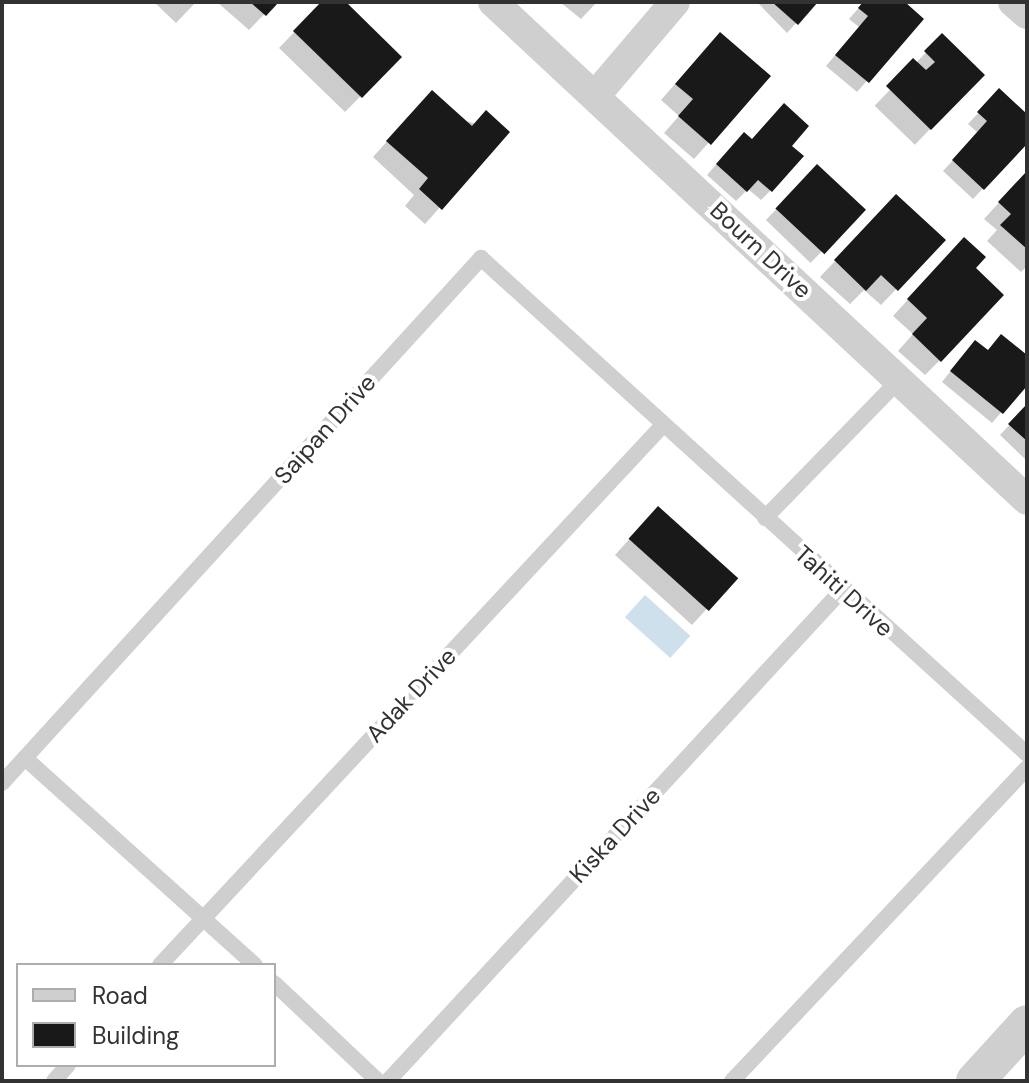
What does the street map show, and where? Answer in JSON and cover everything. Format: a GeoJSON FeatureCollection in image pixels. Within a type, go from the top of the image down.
{"type":"FeatureCollection","features":[{"type":"Feature","properties":{"kind":"street","name":"Bourn Drive"},"geometry":{"type":"LineString","coordinates":[[493,2],[1027,500]]}},
{"type":"Feature","properties":{"kind":"street"},"geometry":{"type":"LineString","coordinates":[[595,96],[675,2]]}},
{"type":"Feature","properties":{"kind":"street"},"geometry":{"type":"LineString","coordinates":[[1013,2],[1027,14]]}},
{"type":"Feature","properties":{"kind":"street"},"geometry":{"type":"LineString","coordinates":[[975,1081],[1027,1024]]}},
{"type":"Feature","properties":{"kind":"lane","name":"Saipan Drive"},"geometry":{"type":"LineString","coordinates":[[2,783],[481,258],[663,425]]}},
{"type":"Feature","properties":{"kind":"lane"},"geometry":{"type":"LineString","coordinates":[[765,518],[900,379]]}},
{"type":"Feature","properties":{"kind":"lane","name":"Tahiti Drive"},"geometry":{"type":"LineString","coordinates":[[663,425],[1027,754]]}},
{"type":"Feature","properties":{"kind":"lane","name":"Adak Drive"},"geometry":{"type":"LineString","coordinates":[[162,963],[663,425]]}},
{"type":"Feature","properties":{"kind":"lane","name":"Kiska Drive"},"geometry":{"type":"LineString","coordinates":[[388,1081],[842,590]]}},
{"type":"Feature","properties":{"kind":"lane"},"geometry":{"type":"LineString","coordinates":[[25,758],[253,963]]}},
{"type":"Feature","properties":{"kind":"lane"},"geometry":{"type":"LineString","coordinates":[[732,1081],[1027,768]]}},
{"type":"Feature","properties":{"kind":"lane"},"geometry":{"type":"LineString","coordinates":[[276,985],[378,1081]]}},
{"type":"Feature","properties":{"kind":"water"},"geometry":{"type":"Polygon","coordinates":[[[645,595],[690,636],[670,658],[625,617],[645,595]]]}},
{"type":"Feature","properties":{"kind":"building"},"geometry":{"type":"Polygon","coordinates":[[[250,2],[279,2],[266,16],[250,2]]]}},
{"type":"Feature","properties":{"kind":"building"},"geometry":{"type":"Polygon","coordinates":[[[321,2],[346,2],[402,57],[362,98],[293,31],[321,2]]]}},
{"type":"Feature","properties":{"kind":"building"},"geometry":{"type":"Polygon","coordinates":[[[772,2],[818,2],[798,25],[772,2]]]}},
{"type":"Feature","properties":{"kind":"building"},"geometry":{"type":"Polygon","coordinates":[[[863,2],[905,2],[924,19],[869,83],[835,55],[868,16],[858,8],[863,2]]]}},
{"type":"Feature","properties":{"kind":"building"},"geometry":{"type":"Polygon","coordinates":[[[720,32],[771,76],[711,145],[678,116],[693,99],[675,84],[720,32]]]}},
{"type":"Feature","properties":{"kind":"building"},"geometry":{"type":"Polygon","coordinates":[[[942,33],[985,75],[931,130],[886,86],[913,58],[926,70],[935,62],[924,51],[942,33]]]}},
{"type":"Feature","properties":{"kind":"building"},"geometry":{"type":"Polygon","coordinates":[[[999,88],[1027,114],[1027,144],[984,190],[952,160],[987,121],[977,112],[999,88]]]}},
{"type":"Feature","properties":{"kind":"building"},"geometry":{"type":"Polygon","coordinates":[[[432,90],[472,126],[486,110],[510,132],[442,210],[419,189],[428,178],[386,141],[432,90]]]}},
{"type":"Feature","properties":{"kind":"building"},"geometry":{"type":"Polygon","coordinates":[[[784,103],[809,126],[792,146],[804,156],[772,192],[758,180],[747,192],[716,164],[744,132],[752,139],[784,103]]]}},
{"type":"Feature","properties":{"kind":"building"},"geometry":{"type":"Polygon","coordinates":[[[817,164],[866,210],[824,254],[775,209],[817,164]]]}},
{"type":"Feature","properties":{"kind":"building"},"geometry":{"type":"Polygon","coordinates":[[[1027,171],[1027,249],[1000,225],[1011,214],[998,202],[1027,171]]]}},
{"type":"Feature","properties":{"kind":"building"},"geometry":{"type":"Polygon","coordinates":[[[896,194],[946,240],[898,291],[881,275],[866,291],[834,260],[896,194]]]}},
{"type":"Feature","properties":{"kind":"building"},"geometry":{"type":"Polygon","coordinates":[[[964,237],[986,257],[976,268],[1004,295],[941,362],[912,334],[927,318],[907,299],[964,237]]]}},
{"type":"Feature","properties":{"kind":"building"},"geometry":{"type":"Polygon","coordinates":[[[1001,334],[1027,355],[1027,386],[1003,414],[950,371],[975,340],[988,350],[1001,334]]]}},
{"type":"Feature","properties":{"kind":"building"},"geometry":{"type":"Polygon","coordinates":[[[1027,404],[1027,441],[1008,424],[1027,404]]]}},
{"type":"Feature","properties":{"kind":"building"},"geometry":{"type":"Polygon","coordinates":[[[658,506],[738,578],[709,611],[629,539],[658,506]]]}}]}
